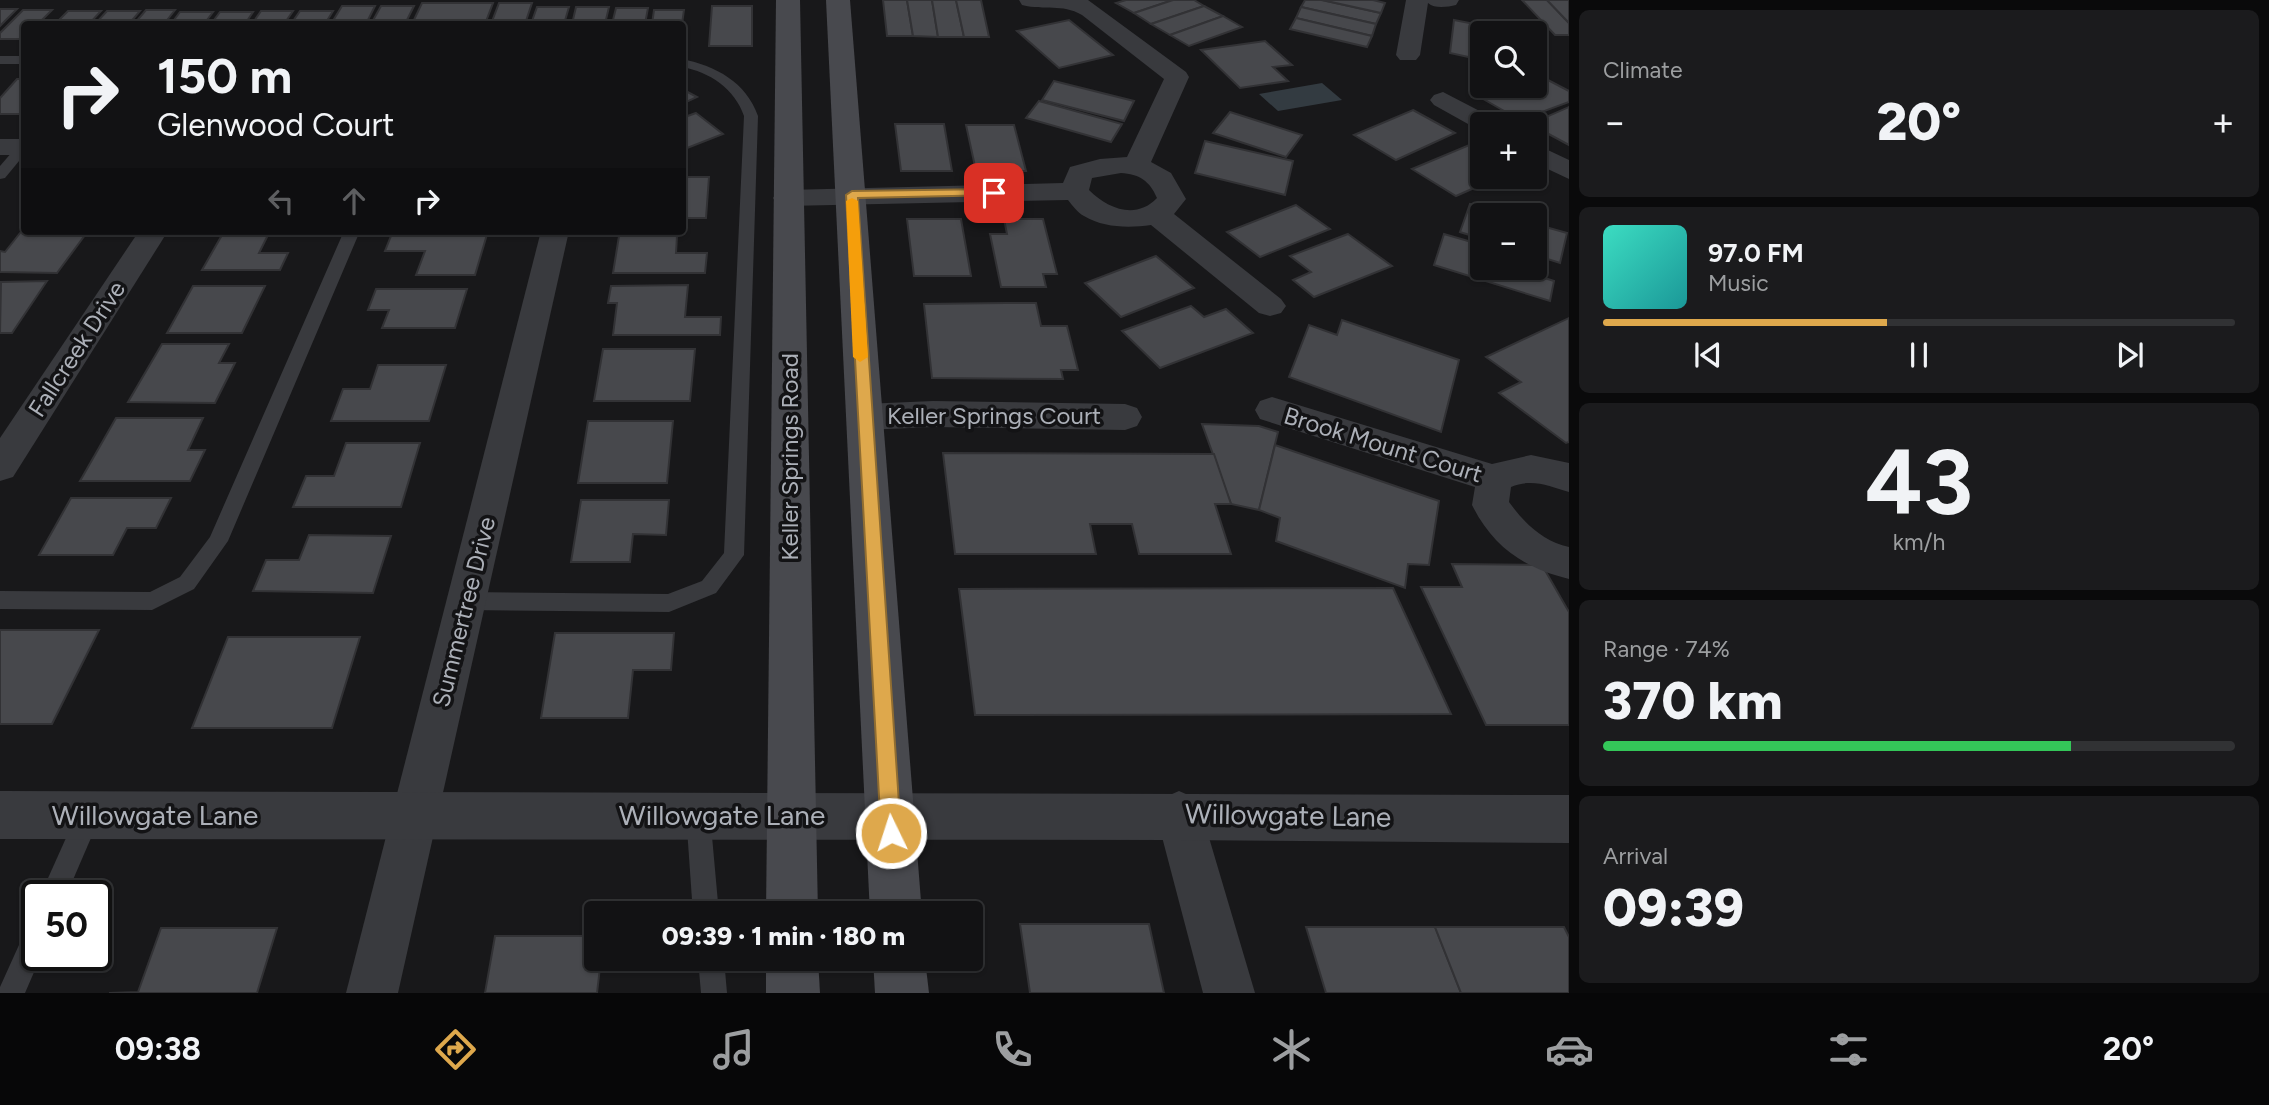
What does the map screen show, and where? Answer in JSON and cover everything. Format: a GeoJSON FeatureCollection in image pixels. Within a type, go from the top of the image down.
{"type":"FeatureCollection","features":[{"type":"Feature","properties":{"kind":"main road","name":"Keller Springs Road"},"geometry":{"type":"LineString","coordinates":[[788,0],[792,901]]}},
{"type":"Feature","properties":{"kind":"main road"},"geometry":{"type":"LineString","coordinates":[[838,0],[895,901]]}},
{"type":"Feature","properties":{"kind":"main road"},"geometry":{"type":"LineString","coordinates":[[792,971],[793,993]]}},
{"type":"Feature","properties":{"kind":"main road"},"geometry":{"type":"LineString","coordinates":[[900,971],[902,993]]}},
{"type":"Feature","properties":{"kind":"street"},"geometry":{"type":"LineString","coordinates":[[1030,0],[1069,0],[1090,10],[1177,77],[1136,166]]}},
{"type":"Feature","properties":{"kind":"street"},"geometry":{"type":"LineString","coordinates":[[1408,55],[1418,0]]}},
{"type":"Feature","properties":{"kind":"street"},"geometry":{"type":"LineString","coordinates":[[1437,0],[1448,0]]}},
{"type":"Feature","properties":{"kind":"street"},"geometry":{"type":"LineString","coordinates":[[1443,100],[1470,115]]}},
{"type":"Feature","properties":{"kind":"street"},"geometry":{"type":"LineString","coordinates":[[1547,159],[1569,172],[1562,179],[1562,190],[1569,198]]}},
{"type":"Feature","properties":{"kind":"street"},"geometry":{"type":"LineString","coordinates":[[787,198],[1075,191],[1093,210],[1126,220],[1157,215],[1172,199],[1163,180],[1136,166],[1104,163],[1080,173],[1075,191]]}},
{"type":"Feature","properties":{"kind":"street"},"geometry":{"type":"LineString","coordinates":[[1157,215],[1270,306]]}},
{"type":"Feature","properties":{"kind":"street","name":"Fallcreek Drive"},"geometry":{"type":"LineString","coordinates":[[0,467],[151,235]]}},
{"type":"Feature","properties":{"kind":"street","name":"Summertree Drive"},"geometry":{"type":"LineString","coordinates":[[372,993],[554,235]]}},
{"type":"Feature","properties":{"kind":"street","name":"Brook Mount Court"},"geometry":{"type":"LineString","coordinates":[[1272,410],[1494,480],[1518,468],[1555,471],[1569,478]]}},
{"type":"Feature","properties":{"kind":"street","name":"Keller Springs Court"},"geometry":{"type":"LineString","coordinates":[[864,417],[933,414],[1125,417]]}},
{"type":"Feature","properties":{"kind":"street","name":"Brook Mount Court"},"geometry":{"type":"LineString","coordinates":[[1494,480],[1490,505],[1510,535],[1549,559],[1569,563]]}},
{"type":"Feature","properties":{"kind":"street","name":"Willowgate Lane"},"geometry":{"type":"LineString","coordinates":[[0,814],[413,817],[1180,814],[1569,819]]}},
{"type":"Feature","properties":{"kind":"street"},"geometry":{"type":"LineString","coordinates":[[1180,814],[1229,993]]}},
{"type":"Feature","properties":{"kind":"lane"},"geometry":{"type":"LineString","coordinates":[[0,71],[5,60]]}},
{"type":"Feature","properties":{"kind":"lane"},"geometry":{"type":"LineString","coordinates":[[467,601],[669,603],[709,587],[734,555],[751,116],[742,93],[699,65],[686,63]]}},
{"type":"Feature","properties":{"kind":"lane"},"geometry":{"type":"LineString","coordinates":[[0,175],[16,147]]}},
{"type":"Feature","properties":{"kind":"lane"},"geometry":{"type":"LineString","coordinates":[[0,600],[152,601],[187,583],[218,541],[350,235]]}},
{"type":"Feature","properties":{"kind":"lane"},"geometry":{"type":"LineString","coordinates":[[698,814],[705,901]]}},
{"type":"Feature","properties":{"kind":"lane"},"geometry":{"type":"LineString","coordinates":[[60,880],[89,815]]}},
{"type":"Feature","properties":{"kind":"lane"},"geometry":{"type":"LineString","coordinates":[[11,993],[21,970]]}},
{"type":"Feature","properties":{"kind":"lane"},"geometry":{"type":"LineString","coordinates":[[712,971],[715,993]]}},
{"type":"Feature","properties":{"kind":"shaded area"},"geometry":{"type":"Polygon","coordinates":[[[1322,83],[1342,100],[1278,111],[1259,94],[1322,83]]]}},
{"type":"Feature","properties":{"kind":"building"},"geometry":{"type":"Polygon","coordinates":[[[883,0],[907,0],[913,36],[887,36],[883,0]]]}},
{"type":"Feature","properties":{"kind":"building"},"geometry":{"type":"Polygon","coordinates":[[[907,0],[932,0],[938,37],[913,36],[907,0]]]}},
{"type":"Feature","properties":{"kind":"building"},"geometry":{"type":"Polygon","coordinates":[[[932,0],[956,0],[964,37],[938,37],[932,0]]]}},
{"type":"Feature","properties":{"kind":"building"},"geometry":{"type":"Polygon","coordinates":[[[956,0],[981,0],[989,37],[964,37],[956,0]]]}},
{"type":"Feature","properties":{"kind":"building"},"geometry":{"type":"Polygon","coordinates":[[[1126,0],[1173,0],[1134,13],[1116,3],[1126,0]]]}},
{"type":"Feature","properties":{"kind":"building"},"geometry":{"type":"Polygon","coordinates":[[[1173,0],[1194,0],[1204,6],[1151,24],[1134,13],[1173,0]]]}},
{"type":"Feature","properties":{"kind":"building"},"geometry":{"type":"Polygon","coordinates":[[[1305,0],[1322,0],[1381,13],[1376,24],[1301,7],[1305,0]]]}},
{"type":"Feature","properties":{"kind":"building"},"geometry":{"type":"Polygon","coordinates":[[[1322,0],[1373,0],[1385,3],[1381,13],[1322,0]]]}},
{"type":"Feature","properties":{"kind":"building"},"geometry":{"type":"Polygon","coordinates":[[[1522,0],[1547,0],[1569,23],[1569,35],[1555,35],[1547,27],[1547,21],[1542,21],[1522,0]]]}},
{"type":"Feature","properties":{"kind":"building"},"geometry":{"type":"Polygon","coordinates":[[[1547,0],[1569,0],[1569,23],[1547,0]]]}},
{"type":"Feature","properties":{"kind":"building"},"geometry":{"type":"Polygon","coordinates":[[[422,3],[493,3],[486,21],[413,21],[422,3]]]}},
{"type":"Feature","properties":{"kind":"building"},"geometry":{"type":"Polygon","coordinates":[[[499,3],[532,3],[526,21],[492,21],[499,3]]]}},
{"type":"Feature","properties":{"kind":"building"},"geometry":{"type":"Polygon","coordinates":[[[342,6],[375,6],[368,21],[333,21],[342,6]]]}},
{"type":"Feature","properties":{"kind":"building"},"geometry":{"type":"Polygon","coordinates":[[[381,6],[414,6],[406,21],[373,21],[381,6]]]}},
{"type":"Feature","properties":{"kind":"building"},"geometry":{"type":"Polygon","coordinates":[[[712,6],[752,6],[752,46],[709,46],[712,6]]]}},
{"type":"Feature","properties":{"kind":"building"},"geometry":{"type":"Polygon","coordinates":[[[1204,6],[1223,16],[1170,35],[1151,24],[1204,6]]]}},
{"type":"Feature","properties":{"kind":"building"},"geometry":{"type":"Polygon","coordinates":[[[537,7],[569,7],[565,21],[532,21],[537,7]]]}},
{"type":"Feature","properties":{"kind":"building"},"geometry":{"type":"Polygon","coordinates":[[[576,7],[609,7],[606,21],[573,21],[576,7]]]}},
{"type":"Feature","properties":{"kind":"building"},"geometry":{"type":"Polygon","coordinates":[[[1301,7],[1376,24],[1372,36],[1296,18],[1301,7]]]}},
{"type":"Feature","properties":{"kind":"building"},"geometry":{"type":"Polygon","coordinates":[[[616,8],[648,8],[646,21],[613,21],[616,8]]]}},
{"type":"Feature","properties":{"kind":"building"},"geometry":{"type":"Polygon","coordinates":[[[0,9],[17,9],[0,26],[0,9]]]}},
{"type":"Feature","properties":{"kind":"building"},"geometry":{"type":"Polygon","coordinates":[[[23,10],[52,10],[41,21],[21,21],[21,39],[0,39],[0,33],[23,10]]]}},
{"type":"Feature","properties":{"kind":"building"},"geometry":{"type":"Polygon","coordinates":[[[146,10],[175,10],[166,21],[137,21],[146,10]]]}},
{"type":"Feature","properties":{"kind":"building"},"geometry":{"type":"Polygon","coordinates":[[[654,10],[684,10],[682,21],[652,21],[654,10]]]}},
{"type":"Feature","properties":{"kind":"building"},"geometry":{"type":"Polygon","coordinates":[[[68,11],[101,11],[92,21],[58,21],[68,11]]]}},
{"type":"Feature","properties":{"kind":"building"},"geometry":{"type":"Polygon","coordinates":[[[107,11],[140,11],[132,21],[98,21],[107,11]]]}},
{"type":"Feature","properties":{"kind":"building"},"geometry":{"type":"Polygon","coordinates":[[[261,11],[293,11],[286,21],[254,21],[261,11]]]}},
{"type":"Feature","properties":{"kind":"building"},"geometry":{"type":"Polygon","coordinates":[[[300,11],[333,11],[327,21],[293,21],[300,11]]]}},
{"type":"Feature","properties":{"kind":"building"},"geometry":{"type":"Polygon","coordinates":[[[180,12],[213,12],[206,21],[173,21],[180,12]]]}},
{"type":"Feature","properties":{"kind":"building"},"geometry":{"type":"Polygon","coordinates":[[[220,12],[253,12],[247,21],[213,21],[220,12]]]}},
{"type":"Feature","properties":{"kind":"building"},"geometry":{"type":"Polygon","coordinates":[[[1223,16],[1242,27],[1189,46],[1170,35],[1223,16]]]}},
{"type":"Feature","properties":{"kind":"building"},"geometry":{"type":"Polygon","coordinates":[[[1296,18],[1372,36],[1367,47],[1290,29],[1296,18]]]}},
{"type":"Feature","properties":{"kind":"building"},"geometry":{"type":"Polygon","coordinates":[[[1069,20],[1113,55],[1059,68],[1017,31],[1069,20]]]}},
{"type":"Feature","properties":{"kind":"building"},"geometry":{"type":"Polygon","coordinates":[[[1454,20],[1470,23],[1470,57],[1450,53],[1454,20]]]}},
{"type":"Feature","properties":{"kind":"building"},"geometry":{"type":"Polygon","coordinates":[[[1265,41],[1292,65],[1273,67],[1288,81],[1240,88],[1201,50],[1265,41]]]}},
{"type":"Feature","properties":{"kind":"building"},"geometry":{"type":"Polygon","coordinates":[[[17,79],[21,79],[21,114],[0,114],[0,98],[17,79]]]}},
{"type":"Feature","properties":{"kind":"building"},"geometry":{"type":"Polygon","coordinates":[[[1547,80],[1569,91],[1569,102],[1542,112],[1506,112],[1485,100],[1547,98],[1547,80]]]}},
{"type":"Feature","properties":{"kind":"building"},"geometry":{"type":"Polygon","coordinates":[[[1054,81],[1134,101],[1124,121],[1042,100],[1054,81]]]}},
{"type":"Feature","properties":{"kind":"building"},"geometry":{"type":"Polygon","coordinates":[[[686,91],[697,97],[686,102],[686,91]]]}},
{"type":"Feature","properties":{"kind":"building"},"geometry":{"type":"Polygon","coordinates":[[[1039,101],[1122,124],[1111,142],[1026,118],[1039,101]]]}},
{"type":"Feature","properties":{"kind":"building"},"geometry":{"type":"Polygon","coordinates":[[[1569,107],[1569,145],[1547,133],[1547,117],[1569,107]]]}},
{"type":"Feature","properties":{"kind":"building"},"geometry":{"type":"Polygon","coordinates":[[[1413,110],[1455,133],[1396,160],[1354,135],[1413,110]]]}},
{"type":"Feature","properties":{"kind":"building"},"geometry":{"type":"Polygon","coordinates":[[[1230,112],[1302,135],[1286,157],[1213,133],[1230,112]]]}},
{"type":"Feature","properties":{"kind":"building"},"geometry":{"type":"Polygon","coordinates":[[[696,113],[723,134],[686,148],[686,117],[696,113]]]}},
{"type":"Feature","properties":{"kind":"building"},"geometry":{"type":"Polygon","coordinates":[[[895,124],[944,124],[952,171],[901,171],[895,124]]]}},
{"type":"Feature","properties":{"kind":"building"},"geometry":{"type":"Polygon","coordinates":[[[966,125],[1014,125],[1026,171],[976,171],[966,125]]]}},
{"type":"Feature","properties":{"kind":"building"},"geometry":{"type":"Polygon","coordinates":[[[1205,141],[1293,161],[1285,195],[1195,173],[1205,141]]]}},
{"type":"Feature","properties":{"kind":"building"},"geometry":{"type":"Polygon","coordinates":[[[1470,145],[1472,189],[1456,196],[1412,169],[1470,145]]]}},
{"type":"Feature","properties":{"kind":"building"},"geometry":{"type":"Polygon","coordinates":[[[686,177],[709,177],[706,218],[686,218],[686,177]]]}},
{"type":"Feature","properties":{"kind":"building"},"geometry":{"type":"Polygon","coordinates":[[[1470,204],[1470,235],[1460,232],[1470,204]]]}},
{"type":"Feature","properties":{"kind":"building"},"geometry":{"type":"Polygon","coordinates":[[[1296,205],[1330,229],[1260,257],[1227,232],[1296,205]]]}},
{"type":"Feature","properties":{"kind":"building"},"geometry":{"type":"Polygon","coordinates":[[[907,219],[961,219],[971,276],[914,276],[907,219]]]}},
{"type":"Feature","properties":{"kind":"building"},"geometry":{"type":"Polygon","coordinates":[[[1004,219],[1043,219],[1057,274],[1043,274],[1046,287],[1001,287],[990,234],[1007,234],[1004,219]]]}},
{"type":"Feature","properties":{"kind":"building"},"geometry":{"type":"Polygon","coordinates":[[[1547,227],[1567,233],[1560,263],[1547,259],[1547,227]]]}},
{"type":"Feature","properties":{"kind":"building"},"geometry":{"type":"Polygon","coordinates":[[[21,232],[21,235],[85,235],[57,273],[0,272],[0,251],[5,252],[21,232]]]}},
{"type":"Feature","properties":{"kind":"building"},"geometry":{"type":"Polygon","coordinates":[[[1348,234],[1392,266],[1314,297],[1293,280],[1311,272],[1290,256],[1348,234]]]}},
{"type":"Feature","properties":{"kind":"building"},"geometry":{"type":"Polygon","coordinates":[[[1444,234],[1470,242],[1470,276],[1434,265],[1444,234]]]}},
{"type":"Feature","properties":{"kind":"building"},"geometry":{"type":"Polygon","coordinates":[[[222,235],[268,235],[259,253],[288,253],[280,270],[202,270],[222,235]]]}},
{"type":"Feature","properties":{"kind":"building"},"geometry":{"type":"Polygon","coordinates":[[[391,235],[487,235],[475,275],[416,275],[425,251],[385,251],[391,235]]]}},
{"type":"Feature","properties":{"kind":"building"},"geometry":{"type":"Polygon","coordinates":[[[619,236],[677,236],[676,253],[707,253],[705,273],[613,273],[619,236]]]}},
{"type":"Feature","properties":{"kind":"building"},"geometry":{"type":"Polygon","coordinates":[[[1156,256],[1194,288],[1121,317],[1085,283],[1156,256]]]}},
{"type":"Feature","properties":{"kind":"building"},"geometry":{"type":"Polygon","coordinates":[[[1547,279],[1554,281],[1550,301],[1482,280],[1547,279]]]}},
{"type":"Feature","properties":{"kind":"building"},"geometry":{"type":"Polygon","coordinates":[[[47,281],[12,333],[0,333],[1,282],[47,281]]]}},
{"type":"Feature","properties":{"kind":"building"},"geometry":{"type":"Polygon","coordinates":[[[688,285],[685,317],[721,317],[720,335],[613,335],[617,303],[608,303],[611,286],[688,285]]]}},
{"type":"Feature","properties":{"kind":"building"},"geometry":{"type":"Polygon","coordinates":[[[193,286],[265,286],[242,333],[167,333],[193,286]]]}},
{"type":"Feature","properties":{"kind":"building"},"geometry":{"type":"Polygon","coordinates":[[[376,289],[467,289],[455,328],[382,328],[389,310],[368,310],[376,289]]]}},
{"type":"Feature","properties":{"kind":"building"},"geometry":{"type":"Polygon","coordinates":[[[1036,303],[1041,326],[1067,326],[1078,370],[1061,370],[1063,379],[932,378],[924,304],[1036,303]]]}},
{"type":"Feature","properties":{"kind":"building"},"geometry":{"type":"Polygon","coordinates":[[[1191,306],[1204,317],[1226,309],[1253,333],[1160,368],[1122,331],[1191,306]]]}},
{"type":"Feature","properties":{"kind":"building"},"geometry":{"type":"Polygon","coordinates":[[[1569,318],[1569,442],[1566,443],[1499,393],[1521,382],[1486,357],[1569,318]]]}},
{"type":"Feature","properties":{"kind":"building"},"geometry":{"type":"Polygon","coordinates":[[[1342,320],[1459,360],[1441,432],[1289,377],[1309,325],[1337,335],[1342,320]]]}},
{"type":"Feature","properties":{"kind":"building"},"geometry":{"type":"Polygon","coordinates":[[[162,344],[229,344],[219,363],[235,363],[215,403],[128,402],[162,344]]]}},
{"type":"Feature","properties":{"kind":"building"},"geometry":{"type":"Polygon","coordinates":[[[603,349],[695,349],[690,401],[594,401],[603,349]]]}},
{"type":"Feature","properties":{"kind":"building"},"geometry":{"type":"Polygon","coordinates":[[[378,365],[446,365],[429,421],[331,421],[343,389],[370,389],[378,365]]]}},
{"type":"Feature","properties":{"kind":"building"},"geometry":{"type":"Polygon","coordinates":[[[116,418],[203,418],[188,450],[205,450],[190,481],[80,481],[116,418]]]}},
{"type":"Feature","properties":{"kind":"building"},"geometry":{"type":"Polygon","coordinates":[[[588,421],[673,421],[667,483],[578,483],[588,421]]]}},
{"type":"Feature","properties":{"kind":"building"},"geometry":{"type":"Polygon","coordinates":[[[1202,424],[1259,426],[1278,432],[1259,510],[1231,504],[1202,424]]]}},
{"type":"Feature","properties":{"kind":"building"},"geometry":{"type":"Polygon","coordinates":[[[346,443],[420,443],[401,507],[293,507],[306,476],[334,476],[346,443]]]}},
{"type":"Feature","properties":{"kind":"building"},"geometry":{"type":"Polygon","coordinates":[[[1275,445],[1439,501],[1429,565],[1408,564],[1405,588],[1276,541],[1280,518],[1259,510],[1275,445]]]}},
{"type":"Feature","properties":{"kind":"building"},"geometry":{"type":"Polygon","coordinates":[[[943,453],[1214,454],[1231,504],[1215,504],[1231,554],[1139,554],[1132,524],[1090,524],[1096,554],[955,554],[943,453]]]}},
{"type":"Feature","properties":{"kind":"building"},"geometry":{"type":"Polygon","coordinates":[[[71,498],[171,498],[156,528],[127,528],[113,555],[39,555],[71,498]]]}},
{"type":"Feature","properties":{"kind":"building"},"geometry":{"type":"Polygon","coordinates":[[[581,500],[669,500],[666,535],[633,534],[630,562],[571,562],[581,500]]]}},
{"type":"Feature","properties":{"kind":"building"},"geometry":{"type":"Polygon","coordinates":[[[309,535],[391,536],[373,593],[253,591],[266,560],[299,560],[309,535]]]}},
{"type":"Feature","properties":{"kind":"building"},"geometry":{"type":"Polygon","coordinates":[[[1452,564],[1542,565],[1569,612],[1569,725],[1486,725],[1421,587],[1462,587],[1452,564]]]}},
{"type":"Feature","properties":{"kind":"building"},"geometry":{"type":"Polygon","coordinates":[[[1393,588],[1451,714],[975,715],[959,589],[1393,588]]]}},
{"type":"Feature","properties":{"kind":"building"},"geometry":{"type":"Polygon","coordinates":[[[0,630],[99,630],[52,724],[0,724],[0,630]]]}},
{"type":"Feature","properties":{"kind":"building"},"geometry":{"type":"Polygon","coordinates":[[[555,633],[674,633],[671,670],[633,670],[628,718],[541,718],[555,633]]]}},
{"type":"Feature","properties":{"kind":"building"},"geometry":{"type":"Polygon","coordinates":[[[228,637],[360,637],[332,728],[192,728],[228,637]]]}},
{"type":"Feature","properties":{"kind":"building"},"geometry":{"type":"Polygon","coordinates":[[[1020,924],[1149,924],[1164,993],[1030,993],[1020,924]]]}},
{"type":"Feature","properties":{"kind":"building"},"geometry":{"type":"Polygon","coordinates":[[[1306,927],[1435,927],[1461,993],[1326,993],[1306,927]]]}},
{"type":"Feature","properties":{"kind":"building"},"geometry":{"type":"Polygon","coordinates":[[[1435,927],[1564,927],[1569,937],[1569,993],[1461,993],[1435,927]]]}},
{"type":"Feature","properties":{"kind":"building"},"geometry":{"type":"Polygon","coordinates":[[[161,928],[277,928],[257,993],[109,993],[138,992],[161,928]]]}},
{"type":"Feature","properties":{"kind":"building"},"geometry":{"type":"Polygon","coordinates":[[[495,936],[584,936],[584,971],[600,971],[597,993],[485,993],[495,936]]]}},
{"type":"Feature","properties":{"kind":"slow traffic"},"geometry":{"type":"LineString","coordinates":[[852,201],[860,357]]}},
{"type":"Feature","properties":{"kind":"route"},"geometry":{"type":"LineString","coordinates":[[891,833],[865,443],[852,195],[994,193]]}}]}
